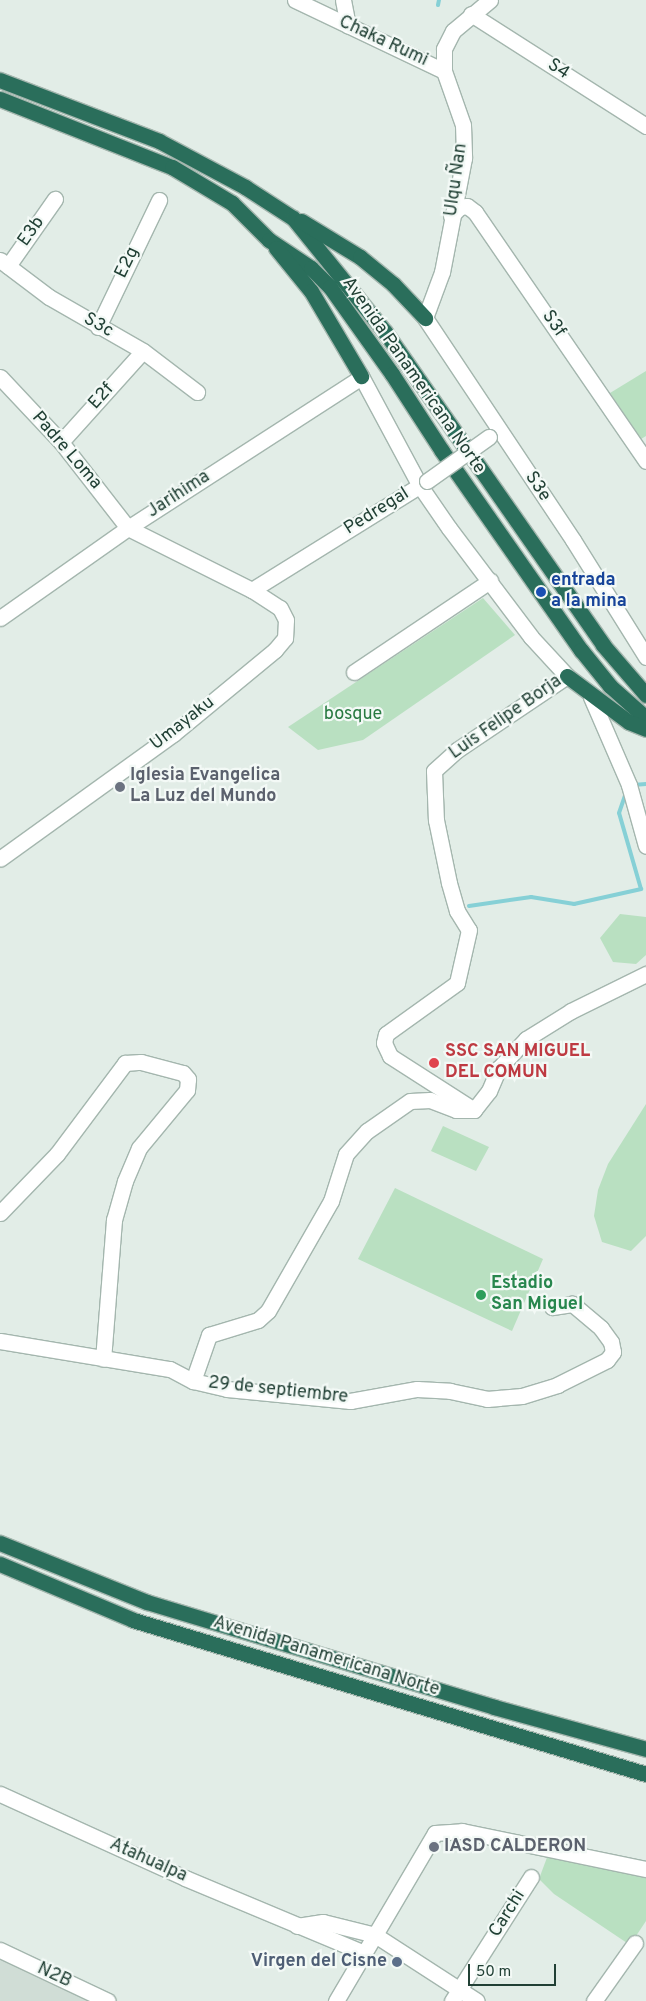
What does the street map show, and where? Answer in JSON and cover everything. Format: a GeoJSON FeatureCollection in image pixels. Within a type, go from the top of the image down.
{"type":"FeatureCollection","features":[{"type":"Feature","properties":{"kind":"highway","name":"Avenida Panamericana Norte"},"geometry":{"type":"LineString","coordinates":[[0,80],[159,141],[245,187],[293,218],[385,332],[603,645],[646,695]]}},
{"type":"Feature","properties":{"kind":"highway","name":"Avenida Panamericana Norte"},"geometry":{"type":"LineString","coordinates":[[0,99],[172,167],[232,203],[269,240],[295,255],[330,287],[581,650],[610,686],[646,718]]}},
{"type":"Feature","properties":{"kind":"highway"},"geometry":{"type":"LineString","coordinates":[[293,218],[360,257],[393,284],[425,318]]}},
{"type":"Feature","properties":{"kind":"highway"},"geometry":{"type":"LineString","coordinates":[[269,240],[311,291],[361,376]]}},
{"type":"Feature","properties":{"kind":"highway"},"geometry":{"type":"LineString","coordinates":[[567,676],[592,697],[629,722],[646,729]]}},
{"type":"Feature","properties":{"kind":"highway","name":"Avenida Panamericana Norte"},"geometry":{"type":"LineString","coordinates":[[0,1542],[147,1602],[494,1707],[646,1749]]}},
{"type":"Feature","properties":{"kind":"highway","name":"Avenida Panamericana Norte"},"geometry":{"type":"LineString","coordinates":[[0,1564],[132,1620],[646,1774]]}},
{"type":"Feature","properties":{"kind":"street","name":"Chaka Rumi"},"geometry":{"type":"LineString","coordinates":[[295,0],[444,71]]}},
{"type":"Feature","properties":{"kind":"street"},"geometry":{"type":"LineString","coordinates":[[343,0],[348,26]]}},
{"type":"Feature","properties":{"kind":"street","name":"Ulqu Ñan"},"geometry":{"type":"LineString","coordinates":[[425,318],[442,272],[464,158],[463,124],[444,71],[444,49],[452,31],[490,0]]}},
{"type":"Feature","properties":{"kind":"street","name":"S4"},"geometry":{"type":"LineString","coordinates":[[471,14],[646,126]]}},
{"type":"Feature","properties":{"kind":"street","name":"E3b"},"geometry":{"type":"LineString","coordinates":[[4,263],[55,199]]}},
{"type":"Feature","properties":{"kind":"street","name":"E2g"},"geometry":{"type":"LineString","coordinates":[[98,327],[159,200]]}},
{"type":"Feature","properties":{"kind":"street","name":"S3f"},"geometry":{"type":"LineString","coordinates":[[452,216],[460,207],[468,206],[475,212],[646,461]]}},
{"type":"Feature","properties":{"kind":"street","name":"S3c"},"geometry":{"type":"LineString","coordinates":[[4,263],[48,297],[143,352],[197,392]]}},
{"type":"Feature","properties":{"kind":"street","name":"S3e"},"geometry":{"type":"LineString","coordinates":[[425,318],[494,433],[646,657]]}},
{"type":"Feature","properties":{"kind":"street","name":"E2f"},"geometry":{"type":"LineString","coordinates":[[61,442],[143,352]]}},
{"type":"Feature","properties":{"kind":"street","name":"Luis Felipe Borja"},"geometry":{"type":"LineString","coordinates":[[361,376],[378,410],[423,483],[490,582],[531,637],[567,676],[456,750],[434,772],[436,820],[449,883],[457,911],[469,930],[457,982],[386,1034],[384,1043],[390,1056],[474,1110]]}},
{"type":"Feature","properties":{"kind":"street","name":"Jarihima"},"geometry":{"type":"LineString","coordinates":[[0,618],[128,528],[361,376]]}},
{"type":"Feature","properties":{"kind":"street","name":"Padre Loma"},"geometry":{"type":"LineString","coordinates":[[0,377],[61,442],[128,528]]}},
{"type":"Feature","properties":{"kind":"street","name":"Pedregal"},"geometry":{"type":"LineString","coordinates":[[252,590],[423,483],[494,433]]}},
{"type":"Feature","properties":{"kind":"street","name":"Umayaku"},"geometry":{"type":"LineString","coordinates":[[0,859],[173,734],[275,650],[285,638],[286,620],[280,608],[252,590],[128,528]]}},
{"type":"Feature","properties":{"kind":"street"},"geometry":{"type":"LineString","coordinates":[[354,672],[490,582]]}},
{"type":"Feature","properties":{"kind":"street"},"geometry":{"type":"LineString","coordinates":[[592,697],[629,785],[646,846]]}},
{"type":"Feature","properties":{"kind":"street"},"geometry":{"type":"LineString","coordinates":[[193,1381],[209,1334],[258,1320],[268,1311],[331,1201],[346,1154],[367,1131],[410,1101],[430,1100],[456,1110],[474,1110],[489,1091],[500,1068],[526,1039],[570,1011],[646,974]]}},
{"type":"Feature","properties":{"kind":"street"},"geometry":{"type":"LineString","coordinates":[[0,1213],[57,1154],[125,1063],[149,1064],[184,1073],[188,1079],[187,1090],[139,1148],[125,1181],[114,1220],[103,1359]]}},
{"type":"Feature","properties":{"kind":"street","name":"29 de septiembre"},"geometry":{"type":"LineString","coordinates":[[0,1341],[170,1369],[193,1381],[227,1389],[350,1401],[417,1389],[450,1391],[487,1400],[522,1396],[557,1385],[607,1360],[613,1352],[611,1342],[601,1328],[572,1304],[552,1307]]}},
{"type":"Feature","properties":{"kind":"street","name":"Atahualpa"},"geometry":{"type":"LineString","coordinates":[[0,1794],[297,1926],[364,1953]]}},
{"type":"Feature","properties":{"kind":"street"},"geometry":{"type":"LineString","coordinates":[[336,2001],[429,1838],[437,1832],[462,1831],[646,1868]]}},
{"type":"Feature","properties":{"kind":"street","name":"Carchi"},"geometry":{"type":"LineString","coordinates":[[456,1995],[531,1877]]}},
{"type":"Feature","properties":{"kind":"street"},"geometry":{"type":"LineString","coordinates":[[297,1926],[323,1922],[375,1935],[456,1995],[477,2001]]}},
{"type":"Feature","properties":{"kind":"street"},"geometry":{"type":"LineString","coordinates":[[594,2001],[635,1943]]}},
{"type":"Feature","properties":{"kind":"street","name":"N2B"},"geometry":{"type":"LineString","coordinates":[[0,1950],[108,2001]]}},
{"type":"Feature","properties":{"kind":"shaded area"},"geometry":{"type":"Polygon","coordinates":[[[0,1955],[98,2001],[0,2001],[0,1955]]]}},
{"type":"Feature","properties":{"kind":"green space"},"geometry":{"type":"Polygon","coordinates":[[[646,371],[646,436],[641,439],[610,393],[646,371]]]}},
{"type":"Feature","properties":{"kind":"green space","name":"bosque"},"geometry":{"type":"Polygon","coordinates":[[[483,598],[515,635],[363,740],[318,750],[288,727],[483,598]]]}},
{"type":"Feature","properties":{"kind":"green space"},"geometry":{"type":"Polygon","coordinates":[[[620,914],[646,917],[646,955],[636,964],[613,962],[600,938],[620,914]]]}},
{"type":"Feature","properties":{"kind":"green space"},"geometry":{"type":"Polygon","coordinates":[[[646,1104],[646,1236],[631,1251],[602,1242],[594,1216],[598,1190],[608,1164],[646,1104]]]}},
{"type":"Feature","properties":{"kind":"green space"},"geometry":{"type":"Polygon","coordinates":[[[443,1126],[489,1147],[476,1171],[431,1151],[443,1126]]]}},
{"type":"Feature","properties":{"kind":"green space","name":"Estadio San Miguel"},"geometry":{"type":"Polygon","coordinates":[[[395,1188],[543,1259],[512,1331],[358,1259],[395,1188]]]}},
{"type":"Feature","properties":{"kind":"green space"},"geometry":{"type":"Polygon","coordinates":[[[549,1852],[646,1871],[646,1921],[630,1945],[554,1894],[539,1879],[549,1852]]]}},
{"type":"Feature","properties":{"kind":"waterway"},"geometry":{"type":"LineString","coordinates":[[438,5],[439,0]]}},
{"type":"Feature","properties":{"kind":"waterway"},"geometry":{"type":"LineString","coordinates":[[633,785],[646,784]]}},
{"type":"Feature","properties":{"kind":"waterway"},"geometry":{"type":"LineString","coordinates":[[469,906],[531,897],[574,904],[641,889],[619,813],[626,793]]}},
{"type":"Feature","properties":{"kind":"place","name":"entrada a la mina"},"geometry":{"type":"Point","coordinates":[541,592]}},
{"type":"Feature","properties":{"kind":"place","name":"Iglesia Evangelica La Luz del Mundo"},"geometry":{"type":"Point","coordinates":[120,787]}},
{"type":"Feature","properties":{"kind":"place","name":"SSC SAN MIGUEL DEL COMUN"},"geometry":{"type":"Point","coordinates":[434,1063]}},
{"type":"Feature","properties":{"kind":"place","name":"Estadio San Miguel"},"geometry":{"type":"Point","coordinates":[481,1295]}},
{"type":"Feature","properties":{"kind":"place","name":"IASD CALDERON"},"geometry":{"type":"Point","coordinates":[434,1847]}},
{"type":"Feature","properties":{"kind":"place","name":"Virgen del Cisne"},"geometry":{"type":"Point","coordinates":[397,1962]}}]}
